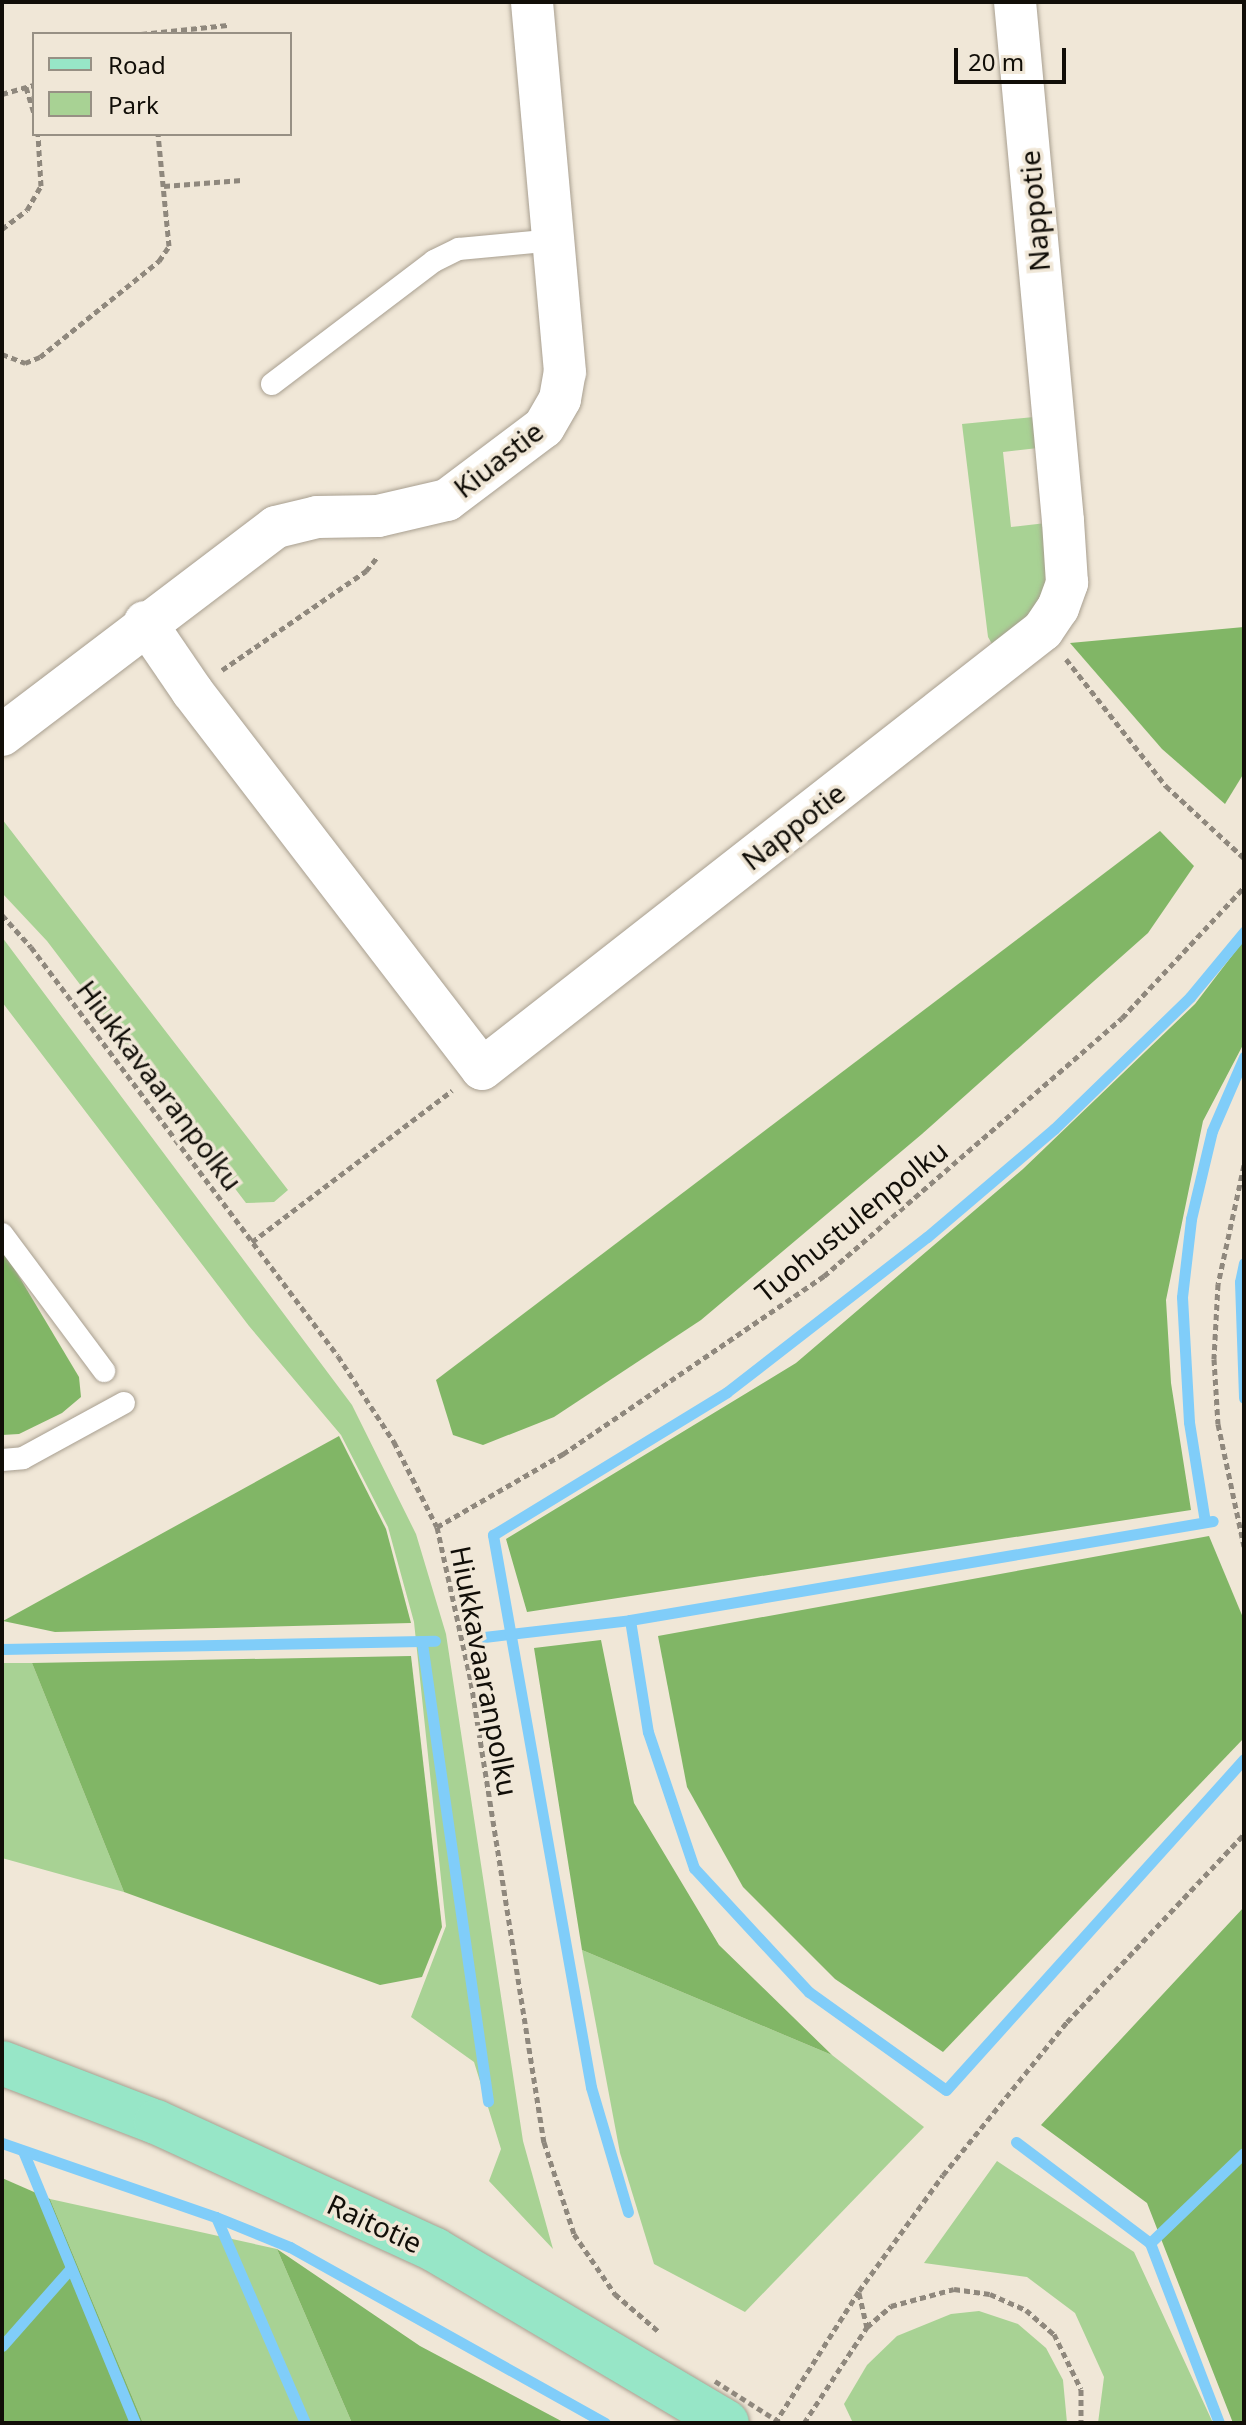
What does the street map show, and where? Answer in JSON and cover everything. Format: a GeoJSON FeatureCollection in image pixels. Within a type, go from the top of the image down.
{"type":"FeatureCollection","features":[{"type":"Feature","properties":{"kind":"main road","name":"Raitotie"},"geometry":{"type":"LineString","coordinates":[[2,2063],[156,2122],[435,2250],[710,2394]]}},
{"type":"Feature","properties":{"kind":"street","name":"Kiuastie"},"geometry":{"type":"LineString","coordinates":[[2,735],[145,622],[276,527],[317,517],[412,510],[447,500],[544,427],[560,399],[565,372],[532,2]]}},
{"type":"Feature","properties":{"kind":"street","name":"Nappotie"},"geometry":{"type":"LineString","coordinates":[[482,1069],[1043,630],[1067,583],[1015,2]]}},
{"type":"Feature","properties":{"kind":"street"},"geometry":{"type":"LineString","coordinates":[[145,622],[192,691],[482,1069]]}},
{"type":"Feature","properties":{"kind":"lane"},"geometry":{"type":"LineString","coordinates":[[272,384],[434,261],[459,249],[555,240]]}},
{"type":"Feature","properties":{"kind":"lane"},"geometry":{"type":"LineString","coordinates":[[2,1234],[104,1371]]}},
{"type":"Feature","properties":{"kind":"lane"},"geometry":{"type":"LineString","coordinates":[[2,1460],[23,1458],[124,1403]]}},
{"type":"Feature","properties":{"kind":"path"},"geometry":{"type":"LineString","coordinates":[[155,32],[228,25]]}},
{"type":"Feature","properties":{"kind":"path"},"geometry":{"type":"LineString","coordinates":[[2,94],[32,86]]}},
{"type":"Feature","properties":{"kind":"path"},"geometry":{"type":"LineString","coordinates":[[26,87],[32,106]]}},
{"type":"Feature","properties":{"kind":"path"},"geometry":{"type":"LineString","coordinates":[[2,229],[27,210],[41,186],[38,136]]}},
{"type":"Feature","properties":{"kind":"path"},"geometry":{"type":"LineString","coordinates":[[2,354],[25,363],[40,357],[159,261],[169,246],[158,136]]}},
{"type":"Feature","properties":{"kind":"path"},"geometry":{"type":"LineString","coordinates":[[164,186],[242,180]]}},
{"type":"Feature","properties":{"kind":"path"},"geometry":{"type":"LineString","coordinates":[[192,691],[366,571],[412,510]]}},
{"type":"Feature","properties":{"kind":"path"},"geometry":{"type":"LineString","coordinates":[[1043,630],[1166,786],[1244,858]]}},
{"type":"Feature","properties":{"kind":"path","name":"Tuohustulenpolku"},"geometry":{"type":"LineString","coordinates":[[437,1527],[563,1454],[824,1276],[1122,1018],[1244,887]]}},
{"type":"Feature","properties":{"kind":"path","name":"Hiukkavaaranpolku"},"geometry":{"type":"LineString","coordinates":[[2,915],[31,947],[370,1405],[437,1527],[471,1682],[544,2142],[574,2234],[615,2294],[670,2342]]}},
{"type":"Feature","properties":{"kind":"path"},"geometry":{"type":"LineString","coordinates":[[252,1242],[482,1069]]}},
{"type":"Feature","properties":{"kind":"path"},"geometry":{"type":"LineString","coordinates":[[1244,1165],[1218,1284],[1214,1359],[1218,1424],[1244,1546]]}},
{"type":"Feature","properties":{"kind":"path"},"geometry":{"type":"LineString","coordinates":[[775,2423],[859,2291],[943,2175],[1067,2022],[1244,1834]]}},
{"type":"Feature","properties":{"kind":"path"},"geometry":{"type":"LineString","coordinates":[[804,2423],[867,2327],[891,2306],[954,2289],[990,2294],[1026,2310],[1054,2334],[1071,2360],[1081,2389],[1081,2423]]}},
{"type":"Feature","properties":{"kind":"path"},"geometry":{"type":"LineString","coordinates":[[859,2291],[867,2327]]}},
{"type":"Feature","properties":{"kind":"path"},"geometry":{"type":"LineString","coordinates":[[710,2394],[781,2423]]}},
{"type":"Feature","properties":{"kind":"green space"},"geometry":{"type":"Polygon","coordinates":[[[1034,417],[1038,448],[1003,452],[1011,527],[1046,523],[1048,582],[1041,604],[995,649],[988,637],[962,424],[1034,417]]]}},
{"type":"Feature","properties":{"kind":"green space"},"geometry":{"type":"Polygon","coordinates":[[[1244,627],[1244,773],[1225,804],[1162,749],[1070,643],[1244,627]]]}},
{"type":"Feature","properties":{"kind":"green space"},"geometry":{"type":"Polygon","coordinates":[[[2,819],[288,1190],[274,1202],[246,1203],[47,941],[2,893],[2,819]]]}},
{"type":"Feature","properties":{"kind":"green space"},"geometry":{"type":"Polygon","coordinates":[[[1160,831],[1194,866],[1148,933],[922,1134],[701,1320],[554,1417],[483,1445],[453,1435],[436,1380],[1160,831]]]}},
{"type":"Feature","properties":{"kind":"green space"},"geometry":{"type":"Polygon","coordinates":[[[2,937],[352,1405],[416,1534],[446,1634],[523,2141],[553,2249],[489,2181],[501,2149],[474,2062],[411,2017],[446,1926],[414,1622],[388,1527],[341,1435],[249,1326],[2,1002],[2,937]]]}},
{"type":"Feature","properties":{"kind":"green space"},"geometry":{"type":"Polygon","coordinates":[[[1244,940],[1244,1043],[1203,1121],[1166,1300],[1171,1383],[1191,1510],[527,1612],[506,1539],[796,1363],[1023,1169],[1195,1004],[1244,940]]]}},
{"type":"Feature","properties":{"kind":"green space"},"geometry":{"type":"Polygon","coordinates":[[[2,1248],[79,1377],[81,1397],[62,1413],[19,1434],[2,1435],[2,1248]]]}},
{"type":"Feature","properties":{"kind":"green space"},"geometry":{"type":"Polygon","coordinates":[[[339,1436],[386,1529],[411,1623],[55,1632],[3,1621],[339,1436]]]}},
{"type":"Feature","properties":{"kind":"green space"},"geometry":{"type":"Polygon","coordinates":[[[1209,1536],[1244,1620],[1244,1738],[943,2052],[835,1979],[743,1887],[687,1787],[658,1636],[1209,1536]]]}},
{"type":"Feature","properties":{"kind":"green space"},"geometry":{"type":"Polygon","coordinates":[[[601,1640],[634,1803],[719,1945],[832,2055],[582,1950],[534,1648],[601,1640]]]}},
{"type":"Feature","properties":{"kind":"green space"},"geometry":{"type":"Polygon","coordinates":[[[411,1656],[442,1927],[422,1977],[380,1985],[124,1892],[32,1663],[411,1656]]]}},
{"type":"Feature","properties":{"kind":"green space"},"geometry":{"type":"Polygon","coordinates":[[[2,1663],[32,1663],[124,1892],[2,1858],[2,1663]]]}},
{"type":"Feature","properties":{"kind":"green space"},"geometry":{"type":"Polygon","coordinates":[[[1244,1907],[1244,2423],[1233,2423],[1147,2203],[1041,2125],[1244,1907]]]}},
{"type":"Feature","properties":{"kind":"green space"},"geometry":{"type":"Polygon","coordinates":[[[582,1950],[832,2055],[924,2127],[745,2312],[654,2264],[620,2153],[582,1950]]]}},
{"type":"Feature","properties":{"kind":"green space"},"geometry":{"type":"Polygon","coordinates":[[[997,2161],[1134,2252],[1213,2423],[1098,2423],[1104,2377],[1075,2313],[1027,2277],[924,2263],[997,2161]]]}},
{"type":"Feature","properties":{"kind":"green space"},"geometry":{"type":"Polygon","coordinates":[[[2,2178],[50,2199],[143,2423],[2,2423],[2,2178]]]}},
{"type":"Feature","properties":{"kind":"green space"},"geometry":{"type":"Polygon","coordinates":[[[50,2199],[277,2249],[352,2423],[143,2423],[50,2199]]]}},
{"type":"Feature","properties":{"kind":"green space"},"geometry":{"type":"Polygon","coordinates":[[[277,2249],[420,2346],[565,2423],[352,2423],[277,2249]]]}},
{"type":"Feature","properties":{"kind":"green space"},"geometry":{"type":"Polygon","coordinates":[[[979,2311],[1018,2324],[1046,2348],[1063,2380],[1067,2423],[853,2423],[844,2404],[867,2365],[897,2336],[951,2314],[979,2311]]]}},
{"type":"Feature","properties":{"kind":"waterway"},"geometry":{"type":"LineString","coordinates":[[628,2212],[591,2087],[493,1535],[727,1392],[927,1237],[1054,1129],[1190,997],[1244,932]]}},
{"type":"Feature","properties":{"kind":"waterway"},"geometry":{"type":"LineString","coordinates":[[1205,1522],[1189,1422],[1182,1297],[1191,1219],[1212,1131],[1244,1057]]}},
{"type":"Feature","properties":{"kind":"waterway"},"geometry":{"type":"LineString","coordinates":[[1244,1263],[1240,1282],[1244,1398]]}},
{"type":"Feature","properties":{"kind":"waterway"},"geometry":{"type":"LineString","coordinates":[[484,1637],[630,1620],[1213,1521]]}},
{"type":"Feature","properties":{"kind":"waterway"},"geometry":{"type":"LineString","coordinates":[[630,1620],[648,1732],[694,1868],[809,1992],[946,2090],[1244,1759]]}},
{"type":"Feature","properties":{"kind":"waterway"},"geometry":{"type":"LineString","coordinates":[[2,1649],[435,1641]]}},
{"type":"Feature","properties":{"kind":"waterway"},"geometry":{"type":"LineString","coordinates":[[422,1643],[488,2101]]}},
{"type":"Feature","properties":{"kind":"waterway"},"geometry":{"type":"LineString","coordinates":[[1016,2142],[1150,2243],[1219,2423]]}},
{"type":"Feature","properties":{"kind":"waterway"},"geometry":{"type":"LineString","coordinates":[[2,2143],[216,2217],[305,2423]]}},
{"type":"Feature","properties":{"kind":"waterway"},"geometry":{"type":"LineString","coordinates":[[23,2151],[135,2423]]}},
{"type":"Feature","properties":{"kind":"waterway"},"geometry":{"type":"LineString","coordinates":[[1150,2243],[1244,2153]]}},
{"type":"Feature","properties":{"kind":"waterway"},"geometry":{"type":"LineString","coordinates":[[216,2217],[290,2247],[605,2423]]}},
{"type":"Feature","properties":{"kind":"waterway"},"geometry":{"type":"LineString","coordinates":[[2,2346],[71,2268]]}}]}
